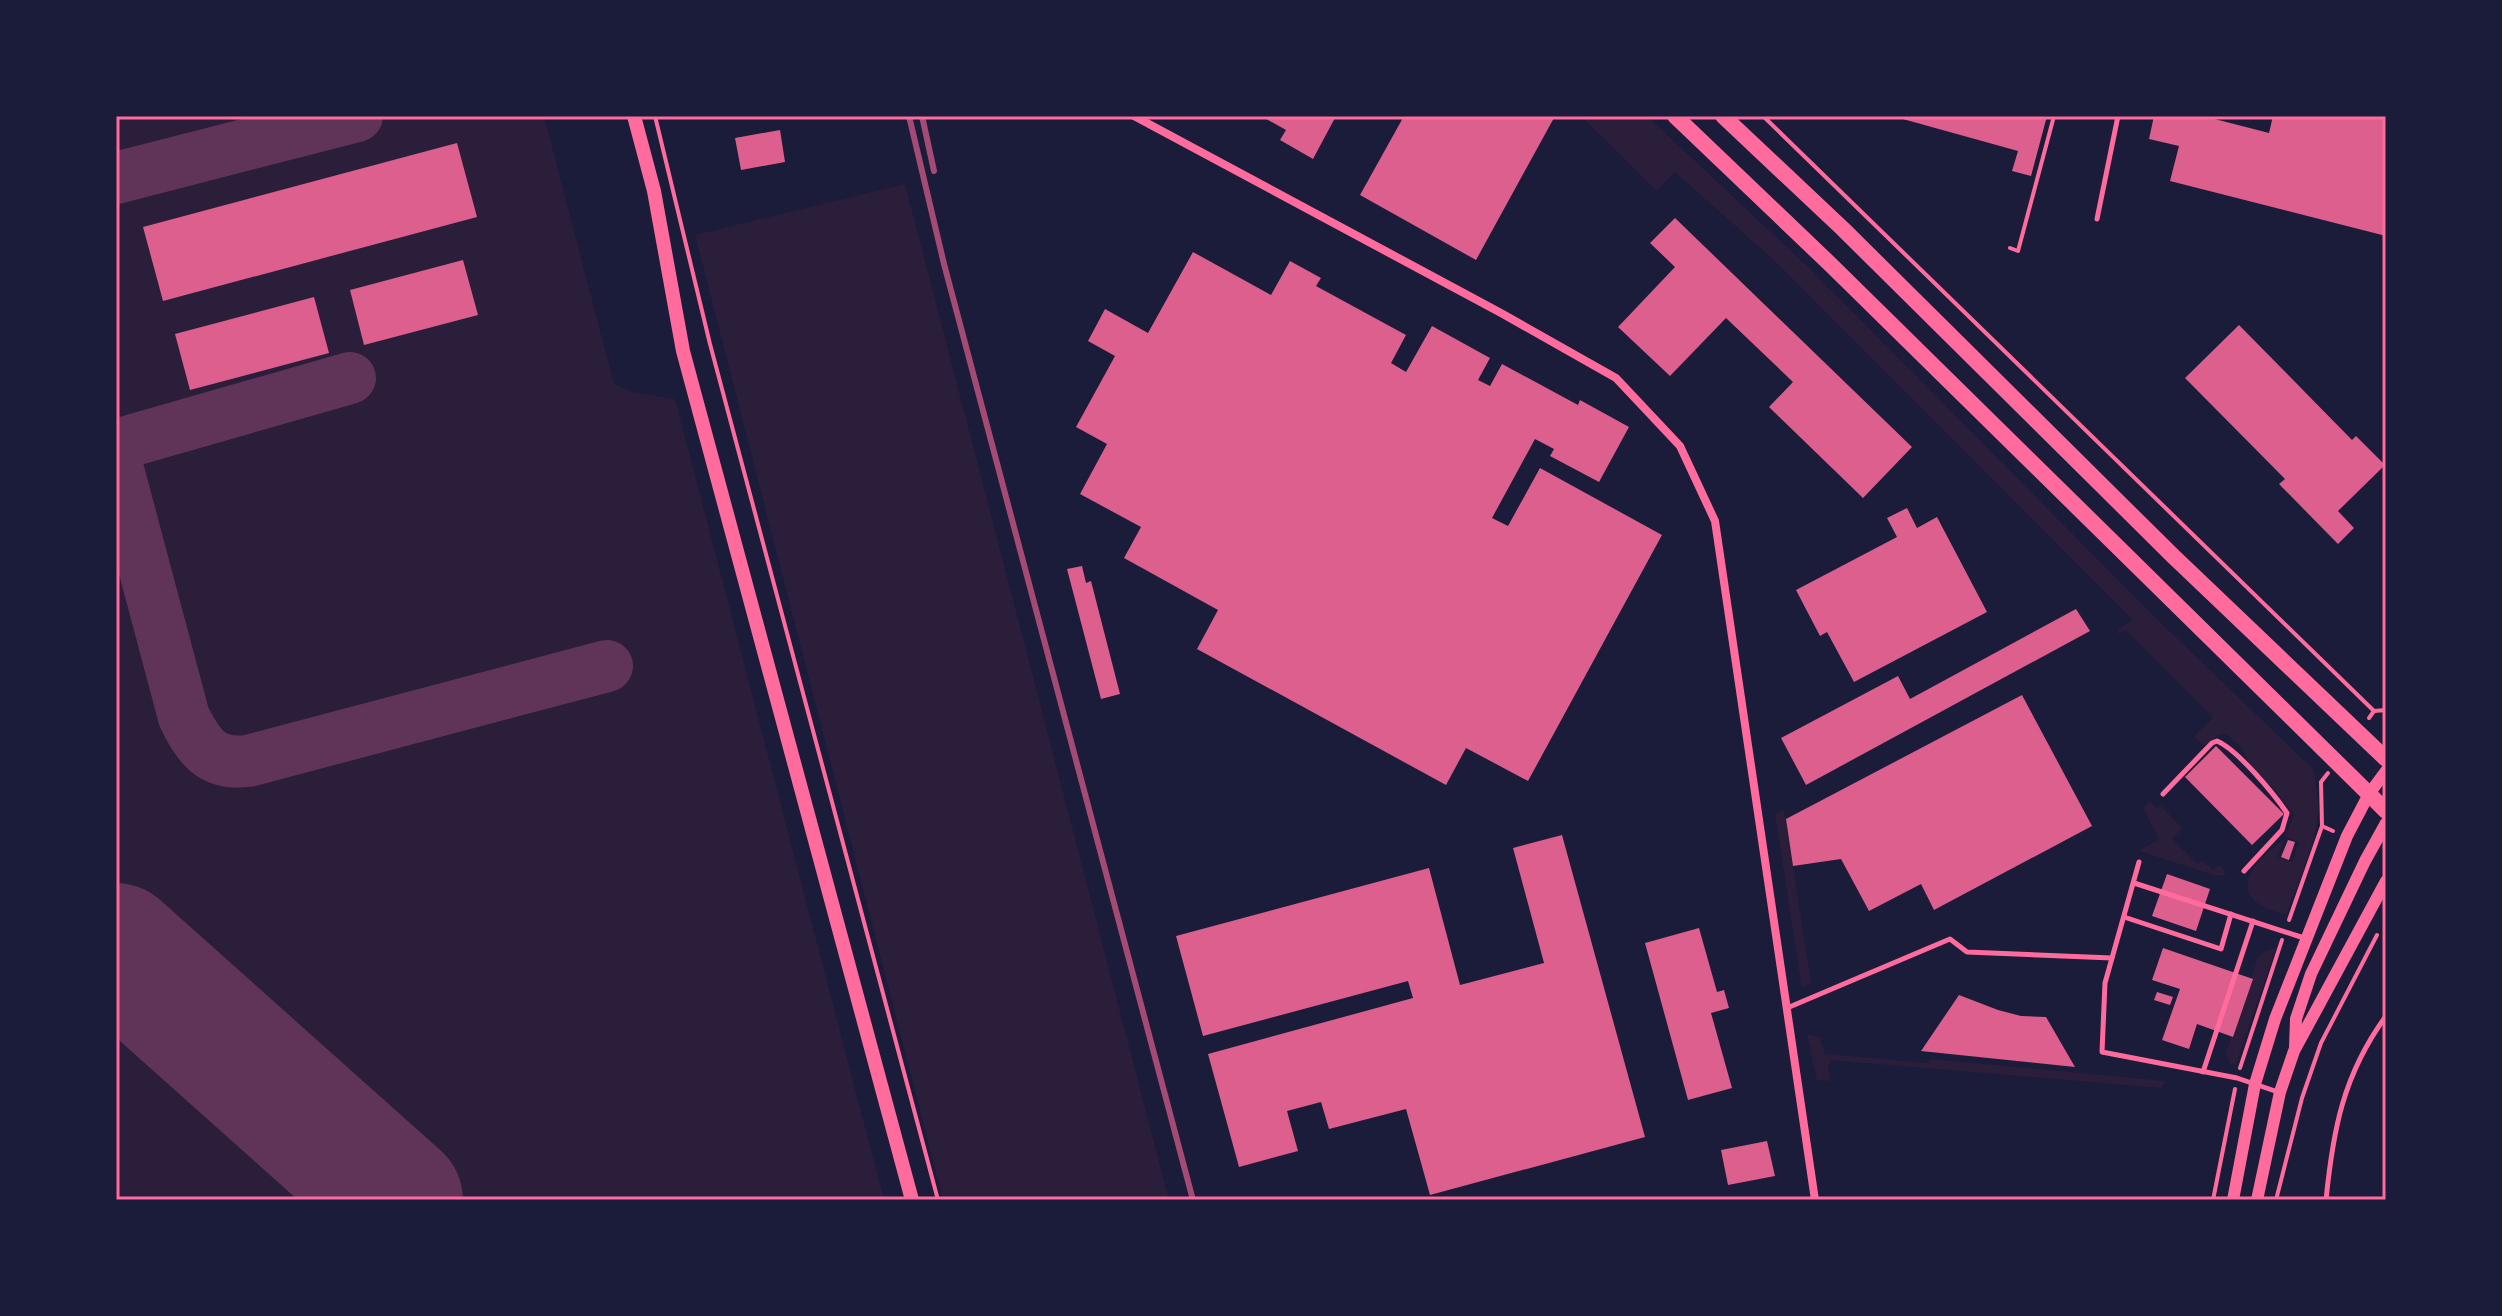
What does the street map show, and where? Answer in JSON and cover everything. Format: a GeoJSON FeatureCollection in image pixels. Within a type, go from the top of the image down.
{"type":"FeatureCollection","features":[{"type":"Feature","properties":{"kind":"main road"},"geometry":{"type":"LineString","coordinates":[[634,116],[654,191],[683,351],[912,1200]]}},
{"type":"Feature","properties":{"kind":"main road"},"geometry":{"type":"LineString","coordinates":[[1675,116],[1831,265],[2386,811]]}},
{"type":"Feature","properties":{"kind":"main road"},"geometry":{"type":"LineString","coordinates":[[1723,116],[2181,564],[2386,759]]}},
{"type":"Feature","properties":{"kind":"street"},"geometry":{"type":"LineString","coordinates":[[1134,116],[1616,378],[1680,446],[1715,521],[1815,1200]]}},
{"type":"Feature","properties":{"kind":"street"},"geometry":{"type":"LineString","coordinates":[[2233,1200],[2255,1084],[2305,939],[2347,836],[2369,794],[2386,771]]}},
{"type":"Feature","properties":{"kind":"street"},"geometry":{"type":"LineString","coordinates":[[2294,1051],[2296,1019],[2311,974],[2386,823]]}},
{"type":"Feature","properties":{"kind":"street"},"geometry":{"type":"LineString","coordinates":[[2257,1200],[2280,1092],[2294,1051],[2386,881]]}},
{"type":"Feature","properties":{"kind":"lane"},"geometry":{"type":"LineString","coordinates":[[2097,219],[2118,116]]}},
{"type":"Feature","properties":{"kind":"lane"},"geometry":{"type":"LineString","coordinates":[[2163,794],[2212,743],[2222,743],[2238,757],[2287,813],[2282,830],[2244,871]]}},
{"type":"Feature","properties":{"kind":"lane"},"geometry":{"type":"LineString","coordinates":[[2139,862],[2105,983],[2102,1052],[2280,1092]]}},
{"type":"Feature","properties":{"kind":"lane"},"geometry":{"type":"LineString","coordinates":[[2134,883],[2305,939]]}},
{"type":"Feature","properties":{"kind":"lane"},"geometry":{"type":"LineString","coordinates":[[2124,917],[2221,949],[2231,914]]}},
{"type":"Feature","properties":{"kind":"lane"},"geometry":{"type":"LineString","coordinates":[[2203,1073],[2253,921]]}},
{"type":"Feature","properties":{"kind":"lane"},"geometry":{"type":"LineString","coordinates":[[1787,1008],[1950,939],[1967,952],[2112,958]]}},
{"type":"Feature","properties":{"kind":"lane"},"geometry":{"type":"LineString","coordinates":[[2326,1200],[2332,1142],[2343,1097],[2368,1041],[2386,1016]]}},
{"type":"Feature","properties":{"kind":"path"},"geometry":{"type":"LineString","coordinates":[[655,116],[710,344],[938,1200]]}},
{"type":"Feature","properties":{"kind":"path"},"geometry":{"type":"LineString","coordinates":[[1763,116],[2374,711],[2386,710]]}},
{"type":"Feature","properties":{"kind":"path"},"geometry":{"type":"LineString","coordinates":[[2010,248],[2018,251],[2054,116]]}},
{"type":"Feature","properties":{"kind":"path"},"geometry":{"type":"LineString","coordinates":[[2276,1200],[2302,1098],[2321,1043],[2380,928]]}},
{"type":"Feature","properties":{"kind":"shaded area"},"geometry":{"type":"Polygon","coordinates":[[[116,116],[544,116],[614,384],[632,392],[675,399],[884,1200],[116,1200],[116,116]]]}},
{"type":"Feature","properties":{"kind":"shaded area"},"geometry":{"type":"Polygon","coordinates":[[[1581,116],[1647,116],[1806,265],[2158,620],[2314,770],[2318,808],[2316,826],[2286,915],[2256,902],[2249,894],[2248,885],[2255,867],[2284,839],[2278,857],[2292,862],[2299,842],[2285,837],[2294,815],[2273,788],[2254,771],[2241,747],[2226,734],[2220,734],[2204,746],[2194,736],[2213,718],[2126,630],[2119,634],[2116,630],[2133,620],[1778,264],[1675,172],[1657,191],[1581,116]]]}},
{"type":"Feature","properties":{"kind":"shaded area"},"geometry":{"type":"Polygon","coordinates":[[[905,184],[1169,1200],[943,1200],[695,235],[905,184]]]}},
{"type":"Feature","properties":{"kind":"shaded area"},"geometry":{"type":"Polygon","coordinates":[[[2150,801],[2157,808],[2161,806],[2182,828],[2172,839],[2198,864],[2202,861],[2213,870],[2219,865],[2226,872],[2224,875],[2217,876],[2139,851],[2159,839],[2143,808],[2150,801]]]}},
{"type":"Feature","properties":{"kind":"shaded area"},"geometry":{"type":"Polygon","coordinates":[[[1784,809],[1811,982],[1802,989],[1775,814],[1784,809]]]}},
{"type":"Feature","properties":{"kind":"shaded area"},"geometry":{"type":"Polygon","coordinates":[[[2276,948],[2236,1064],[2230,1064],[2226,1053],[2258,957],[2276,948]]]}},
{"type":"Feature","properties":{"kind":"shaded area"},"geometry":{"type":"Polygon","coordinates":[[[1807,1034],[1820,1037],[1825,1054],[1926,1063],[1931,1059],[2166,1081],[2161,1088],[1831,1060],[1828,1068],[1831,1081],[1817,1080],[1807,1034]]]}},
{"type":"Feature","properties":{"kind":"building"},"geometry":{"type":"Polygon","coordinates":[[[1261,116],[1336,116],[1313,159],[1280,140],[1286,130],[1261,116]]]}},
{"type":"Feature","properties":{"kind":"building"},"geometry":{"type":"Polygon","coordinates":[[[1404,116],[1555,116],[1476,260],[1360,195],[1404,116]]]}},
{"type":"Feature","properties":{"kind":"building"},"geometry":{"type":"Polygon","coordinates":[[[1892,116],[2047,116],[2031,176],[2012,171],[2018,151],[1892,116]]]}},
{"type":"Feature","properties":{"kind":"building"},"geometry":{"type":"Polygon","coordinates":[[[2154,116],[2203,116],[2269,133],[2273,116],[2386,116],[2386,236],[2170,181],[2179,146],[2149,139],[2154,116]]]}},
{"type":"Feature","properties":{"kind":"building"},"geometry":{"type":"Polygon","coordinates":[[[780,130],[785,162],[741,170],[735,138],[780,130]]]}},
{"type":"Feature","properties":{"kind":"building"},"geometry":{"type":"Polygon","coordinates":[[[457,143],[477,217],[163,301],[143,227],[457,143]]]}},
{"type":"Feature","properties":{"kind":"building"},"geometry":{"type":"Polygon","coordinates":[[[1675,218],[1912,447],[1863,498],[1769,407],[1793,382],[1726,318],[1670,376],[1618,327],[1675,267],[1650,243],[1675,218]]]}},
{"type":"Feature","properties":{"kind":"building"},"geometry":{"type":"Polygon","coordinates":[[[1193,252],[1271,295],[1290,261],[1321,278],[1316,286],[1406,335],[1391,363],[1406,372],[1432,326],[1490,358],[1478,380],[1490,386],[1502,364],[1578,405],[1580,400],[1629,427],[1599,482],[1550,456],[1554,449],[1535,439],[1492,518],[1508,526],[1540,468],[1662,535],[1528,781],[1466,748],[1446,785],[1197,649],[1218,610],[1124,558],[1141,527],[1080,494],[1107,444],[1076,427],[1115,356],[1088,341],[1105,309],[1148,333],[1193,252]]]}},
{"type":"Feature","properties":{"kind":"building"},"geometry":{"type":"Polygon","coordinates":[[[463,260],[478,315],[364,345],[350,290],[463,260]]]}},
{"type":"Feature","properties":{"kind":"building"},"geometry":{"type":"Polygon","coordinates":[[[314,297],[329,353],[190,390],[175,334],[314,297]]]}},
{"type":"Feature","properties":{"kind":"building"},"geometry":{"type":"Polygon","coordinates":[[[2239,325],[2352,440],[2356,436],[2385,465],[2338,511],[2354,528],[2338,544],[2279,484],[2285,479],[2185,378],[2239,325]]]}},
{"type":"Feature","properties":{"kind":"building"},"geometry":{"type":"Polygon","coordinates":[[[1907,508],[1917,528],[1937,517],[1987,612],[1854,682],[1827,632],[1820,636],[1796,590],[1897,537],[1887,518],[1907,508]]]}},
{"type":"Feature","properties":{"kind":"building"},"geometry":{"type":"Polygon","coordinates":[[[1082,566],[1086,583],[1091,581],[1120,694],[1101,699],[1067,569],[1082,566]]]}},
{"type":"Feature","properties":{"kind":"building"},"geometry":{"type":"Polygon","coordinates":[[[2076,609],[2090,631],[1806,785],[1781,738],[1898,676],[1910,699],[2076,609]]]}},
{"type":"Feature","properties":{"kind":"building"},"geometry":{"type":"Polygon","coordinates":[[[2022,695],[2092,826],[1934,910],[1921,884],[1869,911],[1841,859],[1793,866],[1786,819],[2022,695]]]}},
{"type":"Feature","properties":{"kind":"building"},"geometry":{"type":"Polygon","coordinates":[[[2216,746],[2284,814],[2252,845],[2185,777],[2216,746]]]}},
{"type":"Feature","properties":{"kind":"building"},"geometry":{"type":"Polygon","coordinates":[[[1562,835],[1645,1137],[1430,1195],[1406,1109],[1329,1129],[1321,1102],[1287,1111],[1298,1151],[1239,1167],[1208,1054],[1413,998],[1408,981],[1203,1036],[1176,936],[1429,868],[1460,985],[1544,963],[1513,848],[1562,835]]]}},
{"type":"Feature","properties":{"kind":"building"},"geometry":{"type":"Polygon","coordinates":[[[2288,840],[2295,842],[2289,860],[2281,857],[2288,840]]]}},
{"type":"Feature","properties":{"kind":"building"},"geometry":{"type":"Polygon","coordinates":[[[2167,874],[2210,889],[2196,931],[2152,916],[2167,874]]]}},
{"type":"Feature","properties":{"kind":"building"},"geometry":{"type":"Polygon","coordinates":[[[1699,928],[1717,992],[1724,990],[1729,1008],[1711,1013],[1732,1088],[1688,1100],[1645,943],[1699,928]]]}},
{"type":"Feature","properties":{"kind":"building"},"geometry":{"type":"Polygon","coordinates":[[[2163,948],[2253,979],[2233,1037],[2197,1024],[2189,1049],[2162,1040],[2180,989],[2152,980],[2163,948]]]}},
{"type":"Feature","properties":{"kind":"building"},"geometry":{"type":"Polygon","coordinates":[[[2157,992],[2173,997],[2170,1005],[2154,1000],[2157,992]]]}},
{"type":"Feature","properties":{"kind":"building"},"geometry":{"type":"Polygon","coordinates":[[[1959,995],[2021,1016],[2046,1017],[2075,1067],[1921,1051],[1959,995]]]}},
{"type":"Feature","properties":{"kind":"building"},"geometry":{"type":"Polygon","coordinates":[[[1767,1141],[1775,1176],[1728,1185],[1721,1150],[1767,1141]]]}},
{"type":"Feature","properties":{"kind":"taxiway"},"geometry":{"type":"LineString","coordinates":[[116,178],[357,116]]}},
{"type":"Feature","properties":{"kind":"taxiway"},"geometry":{"type":"LineString","coordinates":[[116,445],[350,378]]}},
{"type":"Feature","properties":{"kind":"taxiway"},"geometry":{"type":"LineString","coordinates":[[116,462],[184,717],[201,745],[215,757],[248,761],[607,666]]}},
{"type":"Feature","properties":{"kind":"runway"},"geometry":{"type":"LineString","coordinates":[[116,949],[397,1200]]}},
{"type":"Feature","properties":{"kind":"railway"},"geometry":{"type":"LineString","coordinates":[[909,116],[944,264],[1193,1200]]}},
{"type":"Feature","properties":{"kind":"railway"},"geometry":{"type":"LineString","coordinates":[[922,116],[934,171]]}}]}
